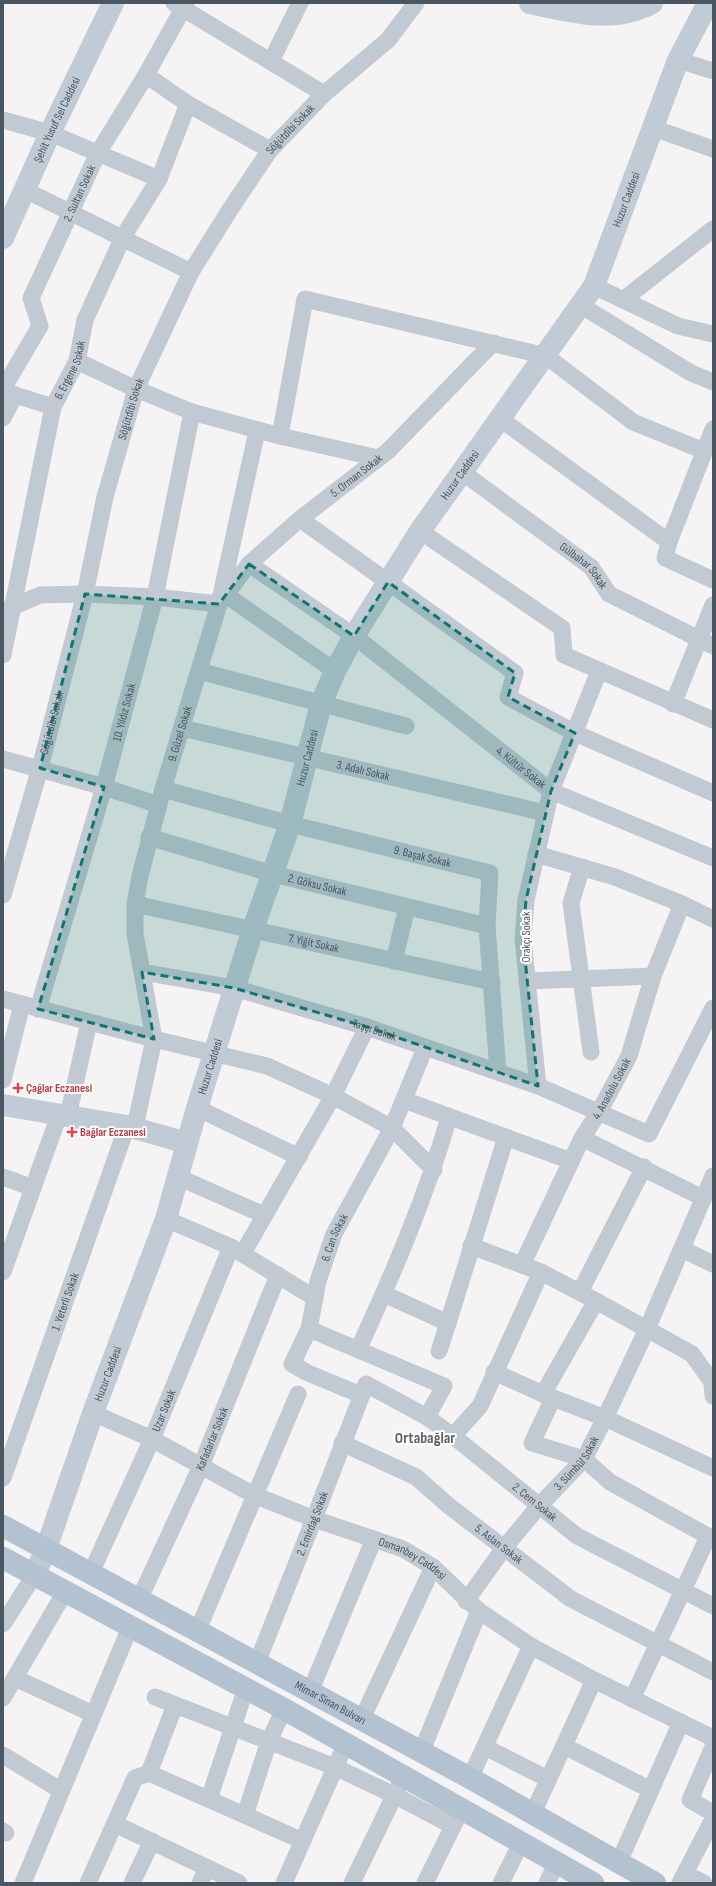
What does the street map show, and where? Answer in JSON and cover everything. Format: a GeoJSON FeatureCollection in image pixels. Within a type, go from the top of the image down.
{"type":"FeatureCollection","features":[{"type":"Feature","properties":{"kind":"main road","name":"Mimar Sinan Bulvarı"},"geometry":{"type":"LineString","coordinates":[[7,1534],[46,1548],[361,1721],[470,1778],[655,1883]]}},
{"type":"Feature","properties":{"kind":"main road"},"geometry":{"type":"LineString","coordinates":[[3,1558],[131,1625],[346,1743],[399,1785],[458,1817],[522,1841],[593,1883]]}},
{"type":"Feature","properties":{"kind":"main road"},"geometry":{"type":"LineString","coordinates":[[66,1590],[57,1580],[58,1574],[65,1572],[129,1605],[159,1611]]}},
{"type":"Feature","properties":{"kind":"street","name":"Şehit Yusuf Sel Caddesi"},"geometry":{"type":"LineString","coordinates":[[3,238],[50,133],[113,3]]}},
{"type":"Feature","properties":{"kind":"street"},"geometry":{"type":"LineString","coordinates":[[271,61],[300,3]]}},
{"type":"Feature","properties":{"kind":"street","name":"Söğütdibi Sokak"},"geometry":{"type":"LineString","coordinates":[[3,895],[40,768],[85,594],[105,497],[136,389],[191,272],[231,208],[270,150],[324,94],[388,40],[416,3]]}},
{"type":"Feature","properties":{"kind":"street"},"geometry":{"type":"LineString","coordinates":[[530,3],[585,15],[612,16],[641,9],[652,3]]}},
{"type":"Feature","properties":{"kind":"street","name":"Huzur Caddesi"},"geometry":{"type":"LineString","coordinates":[[34,1574],[46,1548],[93,1412],[166,1219],[197,1108],[234,988],[290,824],[321,704],[335,671],[354,636],[420,531],[499,418],[582,306],[594,286],[678,60],[708,3]]}},
{"type":"Feature","properties":{"kind":"street"},"geometry":{"type":"LineString","coordinates":[[181,5],[324,94]]}},
{"type":"Feature","properties":{"kind":"street","name":"2. Sultan Sokak"},"geometry":{"type":"LineString","coordinates":[[3,418],[7,392],[40,326],[31,298],[98,153],[146,75],[181,5]]}},
{"type":"Feature","properties":{"kind":"street"},"geometry":{"type":"LineString","coordinates":[[678,60],[713,71]]}},
{"type":"Feature","properties":{"kind":"street"},"geometry":{"type":"LineString","coordinates":[[146,75],[188,104],[270,150]]}},
{"type":"Feature","properties":{"kind":"street","name":"6. Ergene Sokak"},"geometry":{"type":"LineString","coordinates":[[3,655],[8,608],[53,407],[77,361],[84,320],[123,237],[159,179],[188,104]]}},
{"type":"Feature","properties":{"kind":"street"},"geometry":{"type":"LineString","coordinates":[[3,120],[50,133],[159,179]]}},
{"type":"Feature","properties":{"kind":"street"},"geometry":{"type":"LineString","coordinates":[[653,128],[713,149]]}},
{"type":"Feature","properties":{"kind":"street"},"geometry":{"type":"LineString","coordinates":[[24,190],[123,237],[191,272]]}},
{"type":"Feature","properties":{"kind":"street"},"geometry":{"type":"LineString","coordinates":[[624,300],[713,229]]}},
{"type":"Feature","properties":{"kind":"street"},"geometry":{"type":"LineString","coordinates":[[594,286],[678,326],[713,334]]}},
{"type":"Feature","properties":{"kind":"street"},"geometry":{"type":"LineString","coordinates":[[280,436],[305,300],[546,356],[633,422],[704,451]]}},
{"type":"Feature","properties":{"kind":"street"},"geometry":{"type":"LineString","coordinates":[[582,306],[691,372],[713,382]]}},
{"type":"Feature","properties":{"kind":"street","name":"5. Orman Sokak"},"geometry":{"type":"LineString","coordinates":[[222,600],[249,564],[300,519],[388,451],[493,343]]}},
{"type":"Feature","properties":{"kind":"street"},"geometry":{"type":"LineString","coordinates":[[77,361],[136,389],[192,412],[257,431],[378,458]]}},
{"type":"Feature","properties":{"kind":"street"},"geometry":{"type":"LineString","coordinates":[[7,392],[53,407]]}},
{"type":"Feature","properties":{"kind":"street","name":"10. Yıldız Sokak"},"geometry":{"type":"LineString","coordinates":[[3,1080],[30,1006],[104,787],[155,597],[192,412]]}},
{"type":"Feature","properties":{"kind":"street"},"geometry":{"type":"LineString","coordinates":[[499,418],[669,542]]}},
{"type":"Feature","properties":{"kind":"street"},"geometry":{"type":"LineString","coordinates":[[713,430],[669,542],[665,558],[713,580]]}},
{"type":"Feature","properties":{"kind":"street","name":"9. Güzel Sokak"},"geometry":{"type":"LineString","coordinates":[[154,1039],[135,934],[135,904],[149,837],[199,670],[222,600],[257,431]]}},
{"type":"Feature","properties":{"kind":"street","name":"Gülbahar Sokak"},"geometry":{"type":"LineString","coordinates":[[462,472],[591,567],[609,594],[706,643]]}},
{"type":"Feature","properties":{"kind":"street"},"geometry":{"type":"LineString","coordinates":[[300,519],[515,674],[508,697],[575,733],[713,793]]}},
{"type":"Feature","properties":{"kind":"street"},"geometry":{"type":"LineString","coordinates":[[420,531],[562,628],[564,655],[713,720]]}},
{"type":"Feature","properties":{"kind":"street","name":"4. Kültür Sokak"},"geometry":{"type":"LineString","coordinates":[[249,564],[354,636],[551,791],[713,858]]}},
{"type":"Feature","properties":{"kind":"street"},"geometry":{"type":"LineString","coordinates":[[8,608],[40,594],[85,594],[222,600],[335,671]]}},
{"type":"Feature","properties":{"kind":"street"},"geometry":{"type":"LineString","coordinates":[[674,704],[706,643],[713,606]]}},
{"type":"Feature","properties":{"kind":"street"},"geometry":{"type":"LineString","coordinates":[[199,670],[406,726]]}},
{"type":"Feature","properties":{"kind":"street","name":"Orakçı Sokak"},"geometry":{"type":"LineString","coordinates":[[538,1086],[523,939],[525,908],[551,791],[599,671]]}},
{"type":"Feature","properties":{"kind":"street","name":"3. Adalı Sokak"},"geometry":{"type":"LineString","coordinates":[[182,728],[545,813]]}},
{"type":"Feature","properties":{"kind":"street","name":"9. Başak Sokak"},"geometry":{"type":"LineString","coordinates":[[3,759],[40,768],[104,787],[161,797],[290,824],[490,873],[487,926],[498,1072]]}},
{"type":"Feature","properties":{"kind":"street","name":"2. Göksu Sokak"},"geometry":{"type":"LineString","coordinates":[[149,837],[273,874],[487,926]]}},
{"type":"Feature","properties":{"kind":"street"},"geometry":{"type":"LineString","coordinates":[[536,854],[616,877],[713,918]]}},
{"type":"Feature","properties":{"kind":"street"},"geometry":{"type":"LineString","coordinates":[[582,867],[571,903],[591,1052]]}},
{"type":"Feature","properties":{"kind":"street","name":"7. Yiğit Sokak"},"geometry":{"type":"LineString","coordinates":[[135,904],[492,982]]}},
{"type":"Feature","properties":{"kind":"street","name":"4. Anadolu Sokak"},"geometry":{"type":"LineString","coordinates":[[522,1265],[582,1138],[599,1112],[629,1056],[653,976],[682,904]]}},
{"type":"Feature","properties":{"kind":"street"},"geometry":{"type":"LineString","coordinates":[[394,961],[407,907]]}},
{"type":"Feature","properties":{"kind":"street","name":"Taşçı Sokak"},"geometry":{"type":"LineString","coordinates":[[142,972],[234,988],[367,1027],[538,1086],[649,1134],[713,1008]]}},
{"type":"Feature","properties":{"kind":"street"},"geometry":{"type":"LineString","coordinates":[[527,981],[653,976]]}},
{"type":"Feature","properties":{"kind":"street"},"geometry":{"type":"LineString","coordinates":[[3,999],[154,1039],[267,1066],[332,1096],[392,1128],[434,1170]]}},
{"type":"Feature","properties":{"kind":"street"},"geometry":{"type":"LineString","coordinates":[[3,1272],[33,1188],[63,1115],[89,1022]]}},
{"type":"Feature","properties":{"kind":"street","name":"Uzar Sokak"},"geometry":{"type":"LineString","coordinates":[[91,1573],[237,1250],[264,1215],[299,1157],[367,1027]]}},
{"type":"Feature","properties":{"kind":"street","name":"1. Yeterli Sokak"},"geometry":{"type":"LineString","coordinates":[[3,1478],[131,1126],[154,1039]]}},
{"type":"Feature","properties":{"kind":"street","name":"6. Can Sokak"},"geometry":{"type":"LineString","coordinates":[[364,1389],[308,1373],[292,1364],[309,1329],[318,1281],[334,1234],[392,1128],[425,1048]]}},
{"type":"Feature","properties":{"kind":"street"},"geometry":{"type":"LineString","coordinates":[[404,1100],[571,1161]]}},
{"type":"Feature","properties":{"kind":"street"},"geometry":{"type":"LineString","coordinates":[[3,1105],[131,1126],[187,1143]]}},
{"type":"Feature","properties":{"kind":"street"},"geometry":{"type":"LineString","coordinates":[[197,1108],[299,1157]]}},
{"type":"Feature","properties":{"kind":"street"},"geometry":{"type":"LineString","coordinates":[[358,1350],[384,1294],[434,1170],[449,1117]]}},
{"type":"Feature","properties":{"kind":"street"},"geometry":{"type":"LineString","coordinates":[[439,1351],[506,1137]]}},
{"type":"Feature","properties":{"kind":"street"},"geometry":{"type":"LineString","coordinates":[[582,1138],[644,1167],[703,1198]]}},
{"type":"Feature","properties":{"kind":"street"},"geometry":{"type":"LineString","coordinates":[[580,1292],[644,1167]]}},
{"type":"Feature","properties":{"kind":"street","name":"3. Sümbül Sokak"},"geometry":{"type":"LineString","coordinates":[[421,1752],[473,1606],[504,1548],[539,1506],[584,1459],[647,1329],[713,1176]]}},
{"type":"Feature","properties":{"kind":"street"},"geometry":{"type":"LineString","coordinates":[[3,1177],[33,1188]]}},
{"type":"Feature","properties":{"kind":"street"},"geometry":{"type":"LineString","coordinates":[[178,1177],[264,1215]]}},
{"type":"Feature","properties":{"kind":"street"},"geometry":{"type":"LineString","coordinates":[[166,1219],[237,1250],[314,1298]]}},
{"type":"Feature","properties":{"kind":"street"},"geometry":{"type":"LineString","coordinates":[[471,1246],[541,1272],[692,1354],[713,1386]]}},
{"type":"Feature","properties":{"kind":"street"},"geometry":{"type":"LineString","coordinates":[[682,1249],[713,1264]]}},
{"type":"Feature","properties":{"kind":"street"},"geometry":{"type":"LineString","coordinates":[[453,1436],[480,1406],[494,1372],[541,1272]]}},
{"type":"Feature","properties":{"kind":"street","name":"Kafadarlar Sokak"},"geometry":{"type":"LineString","coordinates":[[139,1600],[201,1466],[278,1275]]}},
{"type":"Feature","properties":{"kind":"street"},"geometry":{"type":"LineString","coordinates":[[384,1294],[448,1323]]}},
{"type":"Feature","properties":{"kind":"street"},"geometry":{"type":"LineString","coordinates":[[596,1301],[548,1396],[532,1443],[584,1459],[610,1482],[711,1538],[683,1591],[632,1699]]}},
{"type":"Feature","properties":{"kind":"street"},"geometry":{"type":"LineString","coordinates":[[309,1329],[444,1386],[427,1417]]}},
{"type":"Feature","properties":{"kind":"street"},"geometry":{"type":"LineString","coordinates":[[494,1372],[548,1396],[605,1418],[713,1468]]}},
{"type":"Feature","properties":{"kind":"street","name":"2. Cem Sokak"},"geometry":{"type":"LineString","coordinates":[[364,1389],[427,1417],[453,1436],[577,1536],[713,1606]]}},
{"type":"Feature","properties":{"kind":"street","name":"2. Emirdağ Sokak"},"geometry":{"type":"LineString","coordinates":[[257,1663],[364,1389]]}},
{"type":"Feature","properties":{"kind":"street"},"geometry":{"type":"LineString","coordinates":[[197,1632],[298,1394]]}},
{"type":"Feature","properties":{"kind":"street","name":"Osmanbey Caddesi"},"geometry":{"type":"LineString","coordinates":[[93,1412],[152,1439],[254,1496],[314,1519],[403,1549],[432,1567],[473,1606],[531,1646],[594,1680],[713,1738]]}},
{"type":"Feature","properties":{"kind":"street","name":"5. Aslan Sokak"},"geometry":{"type":"LineString","coordinates":[[342,1444],[416,1477],[504,1548],[571,1598],[713,1672]]}},
{"type":"Feature","properties":{"kind":"street"},"geometry":{"type":"LineString","coordinates":[[310,1692],[374,1539]]}},
{"type":"Feature","properties":{"kind":"street"},"geometry":{"type":"LineString","coordinates":[[361,1721],[432,1567]]}},
{"type":"Feature","properties":{"kind":"street"},"geometry":{"type":"LineString","coordinates":[[3,1624],[34,1574]]}},
{"type":"Feature","properties":{"kind":"street"},"geometry":{"type":"LineString","coordinates":[[3,1698],[66,1590]]}},
{"type":"Feature","properties":{"kind":"street"},"geometry":{"type":"LineString","coordinates":[[23,1883],[60,1790],[131,1625]]}},
{"type":"Feature","properties":{"kind":"street"},"geometry":{"type":"LineString","coordinates":[[470,1778],[531,1646]]}},
{"type":"Feature","properties":{"kind":"street"},"geometry":{"type":"LineString","coordinates":[[15,1678],[93,1714]]}},
{"type":"Feature","properties":{"kind":"street"},"geometry":{"type":"LineString","coordinates":[[533,1813],[594,1680]]}},
{"type":"Feature","properties":{"kind":"street"},"geometry":{"type":"LineString","coordinates":[[209,1799],[246,1688]]}},
{"type":"Feature","properties":{"kind":"street"},"geometry":{"type":"LineString","coordinates":[[156,1698],[335,1767],[399,1785],[352,1883]]}},
{"type":"Feature","properties":{"kind":"street"},"geometry":{"type":"LineString","coordinates":[[149,1773],[175,1705]]}},
{"type":"Feature","properties":{"kind":"street"},"geometry":{"type":"LineString","coordinates":[[245,1815],[269,1741],[284,1709]]}},
{"type":"Feature","properties":{"kind":"street"},"geometry":{"type":"LineString","coordinates":[[619,1862],[681,1722]]}},
{"type":"Feature","properties":{"kind":"street"},"geometry":{"type":"LineString","coordinates":[[284,1883],[346,1743]]}},
{"type":"Feature","properties":{"kind":"street"},"geometry":{"type":"LineString","coordinates":[[564,1746],[651,1790]]}},
{"type":"Feature","properties":{"kind":"street"},"geometry":{"type":"LineString","coordinates":[[485,1747],[548,1779]]}},
{"type":"Feature","properties":{"kind":"street"},"geometry":{"type":"LineString","coordinates":[[713,1747],[690,1800],[713,1813]]}},
{"type":"Feature","properties":{"kind":"street"},"geometry":{"type":"LineString","coordinates":[[3,1755],[60,1790]]}},
{"type":"Feature","properties":{"kind":"street"},"geometry":{"type":"LineString","coordinates":[[88,1883],[135,1778],[149,1773],[303,1841]]}},
{"type":"Feature","properties":{"kind":"street"},"geometry":{"type":"LineString","coordinates":[[425,1883],[458,1817]]}},
{"type":"Feature","properties":{"kind":"street"},"geometry":{"type":"LineString","coordinates":[[704,1883],[682,1878],[713,1819]]}},
{"type":"Feature","properties":{"kind":"street"},"geometry":{"type":"LineString","coordinates":[[115,1824],[152,1840],[239,1883]]}},
{"type":"Feature","properties":{"kind":"street"},"geometry":{"type":"LineString","coordinates":[[132,1883],[152,1840]]}},
{"type":"Feature","properties":{"kind":"street"},"geometry":{"type":"LineString","coordinates":[[501,1883],[522,1841]]}},
{"type":"Feature","properties":{"kind":"street"},"geometry":{"type":"LineString","coordinates":[[547,1883],[557,1862]]}},
{"type":"Feature","properties":{"kind":"street"},"geometry":{"type":"LineString","coordinates":[[200,1883],[207,1868]]}},
{"type":"Feature","properties":{"kind":"highlighted area"},"geometry":{"type":"Polygon","coordinates":[[[249,564],[354,636],[388,582],[515,673],[508,697],[575,733],[551,791],[526,900],[523,939],[538,1086],[367,1027],[234,988],[142,972],[154,1039],[38,1009],[104,787],[40,768],[85,594],[219,604],[249,564]]]}},
{"type":"Feature","properties":{"kind":"place","name":"Çağlar Eczanesi"},"geometry":{"type":"Point","coordinates":[18,1088]}},
{"type":"Feature","properties":{"kind":"place","name":"Bağlar Eczanesi"},"geometry":{"type":"Point","coordinates":[72,1132]}},
{"type":"Feature","properties":{"kind":"district","name":"Ortabağlar"},"geometry":{"type":"Point","coordinates":[425,1438]}}]}
